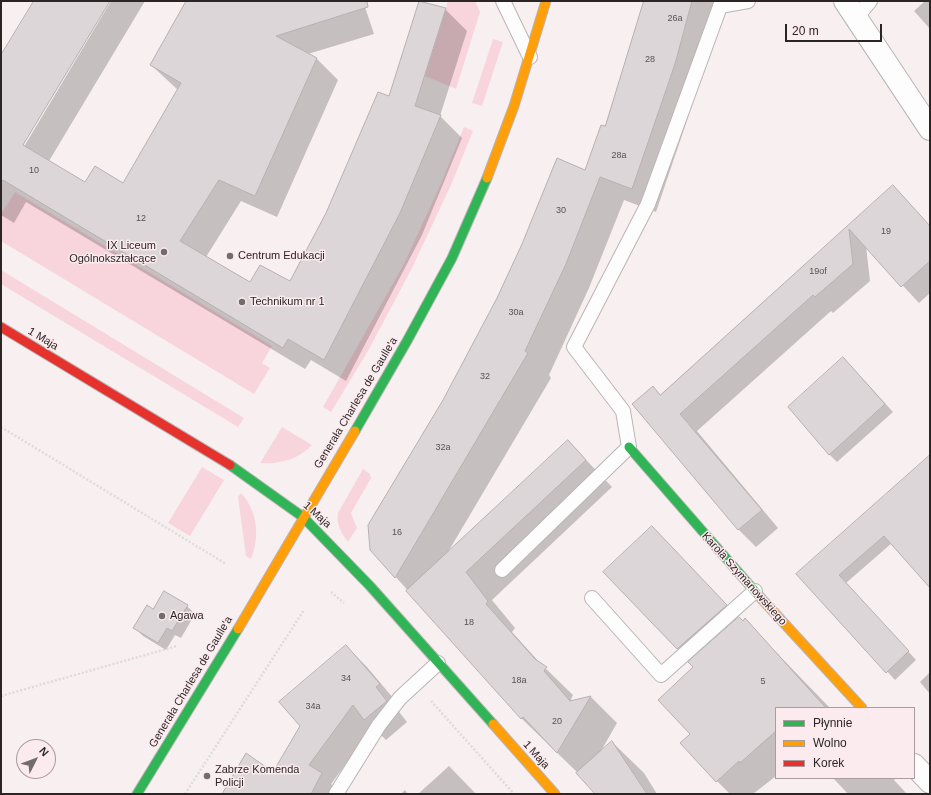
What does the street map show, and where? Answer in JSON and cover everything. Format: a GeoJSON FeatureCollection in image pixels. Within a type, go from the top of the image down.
{"type":"FeatureCollection","features":[{"type":"Feature","properties":{"kind":"street","name":"Generała Charlesa de Gaulle'a"},"geometry":{"type":"LineString","coordinates":[[137,794],[410,335],[452,258],[497,155],[530,57],[546,1]]}},
{"type":"Feature","properties":{"kind":"street"},"geometry":{"type":"LineString","coordinates":[[851,9],[930,129]]}},
{"type":"Feature","properties":{"kind":"street","name":"1 Maja"},"geometry":{"type":"LineString","coordinates":[[1,327],[242,473],[303,517],[370,586],[555,794]]}},
{"type":"Feature","properties":{"kind":"street","name":"Karola Szymanowskiego"},"geometry":{"type":"LineString","coordinates":[[630,447],[755,592],[861,707]]}},
{"type":"Feature","properties":{"kind":"street"},"geometry":{"type":"LineString","coordinates":[[915,766],[930,782]]}},
{"type":"Feature","properties":{"kind":"lane"},"geometry":{"type":"LineString","coordinates":[[503,1],[530,57]]}},
{"type":"Feature","properties":{"kind":"lane"},"geometry":{"type":"LineString","coordinates":[[502,570],[630,447],[623,411],[574,347],[648,204],[721,3],[748,1]]}},
{"type":"Feature","properties":{"kind":"lane"},"geometry":{"type":"LineString","coordinates":[[851,9],[870,1]]}},
{"type":"Feature","properties":{"kind":"lane"},"geometry":{"type":"LineString","coordinates":[[592,598],[661,675],[755,592]]}},
{"type":"Feature","properties":{"kind":"lane"},"geometry":{"type":"LineString","coordinates":[[342,791],[379,725],[400,698],[438,663]]}},
{"type":"Feature","properties":{"kind":"path"},"geometry":{"type":"LineString","coordinates":[[1,427],[226,564]]}},
{"type":"Feature","properties":{"kind":"path"},"geometry":{"type":"LineString","coordinates":[[185,794],[304,610]]}},
{"type":"Feature","properties":{"kind":"path"},"geometry":{"type":"LineString","coordinates":[[1,696],[177,646]]}},
{"type":"Feature","properties":{"kind":"shaded area"},"geometry":{"type":"Polygon","coordinates":[[[448,1],[475,1],[480,12],[456,89],[425,76],[448,1]]]}},
{"type":"Feature","properties":{"kind":"shaded area"},"geometry":{"type":"Polygon","coordinates":[[[493,39],[503,42],[482,106],[472,103],[493,39]]]}},
{"type":"Feature","properties":{"kind":"shaded area"},"geometry":{"type":"Polygon","coordinates":[[[464,127],[473,131],[451,185],[412,268],[368,351],[331,412],[323,407],[404,264],[442,181],[464,127]]]}},
{"type":"Feature","properties":{"kind":"shaded area"},"geometry":{"type":"Polygon","coordinates":[[[15,192],[272,346],[262,363],[270,368],[254,394],[1,241],[1,214],[15,192]]]}},
{"type":"Feature","properties":{"kind":"shaded area"},"geometry":{"type":"Polygon","coordinates":[[[1,270],[244,418],[238,427],[1,284],[1,270]]]}},
{"type":"Feature","properties":{"kind":"shaded area"},"geometry":{"type":"Polygon","coordinates":[[[282,427],[312,445],[294,458],[282,462],[260,463],[282,427]]]}},
{"type":"Feature","properties":{"kind":"shaded area"},"geometry":{"type":"Polygon","coordinates":[[[202,467],[224,480],[190,536],[168,523],[202,467]]]}},
{"type":"Feature","properties":{"kind":"shaded area"},"geometry":{"type":"Polygon","coordinates":[[[363,469],[370,474],[371,478],[351,513],[357,528],[348,542],[338,525],[338,513],[363,469]]]}},
{"type":"Feature","properties":{"kind":"shaded area"},"geometry":{"type":"Polygon","coordinates":[[[241,493],[251,508],[256,524],[256,542],[251,559],[246,556],[238,497],[241,493]]]}},
{"type":"Feature","properties":{"kind":"building"},"geometry":{"type":"Polygon","coordinates":[[[34,1],[110,1],[23,145],[85,182],[95,166],[123,183],[181,83],[150,65],[186,1],[367,1],[368,7],[276,36],[317,58],[255,196],[219,180],[180,241],[250,282],[260,265],[290,281],[326,213],[378,92],[389,96],[419,1],[446,8],[415,106],[441,115],[400,213],[324,360],[288,339],[283,348],[3,180],[1,183],[1,55],[34,1]]]}},
{"type":"Feature","properties":{"kind":"building"},"geometry":{"type":"Polygon","coordinates":[[[644,1],[692,1],[675,64],[632,189],[600,177],[566,264],[525,351],[528,353],[395,578],[370,550],[368,525],[443,400],[497,298],[522,244],[557,158],[585,170],[601,125],[605,126],[644,1]]]}},
{"type":"Feature","properties":{"kind":"building"},"geometry":{"type":"Polygon","coordinates":[[[893,185],[930,226],[930,261],[901,287],[849,229],[853,264],[815,297],[813,295],[680,414],[762,510],[738,530],[632,404],[653,386],[660,395],[893,185]]]}},
{"type":"Feature","properties":{"kind":"building"},"geometry":{"type":"Polygon","coordinates":[[[843,357],[885,404],[829,455],[788,407],[843,357]]]}},
{"type":"Feature","properties":{"kind":"building"},"geometry":{"type":"Polygon","coordinates":[[[568,440],[586,460],[466,572],[488,601],[486,604],[535,659],[547,667],[544,671],[570,701],[591,696],[557,753],[523,717],[521,719],[406,591],[568,440]]]}},
{"type":"Feature","properties":{"kind":"building"},"geometry":{"type":"Polygon","coordinates":[[[930,455],[930,588],[884,536],[839,575],[909,651],[886,673],[796,574],[930,455]]]}},
{"type":"Feature","properties":{"kind":"building"},"geometry":{"type":"Polygon","coordinates":[[[652,526],[727,605],[677,649],[603,572],[652,526]]]}},
{"type":"Feature","properties":{"kind":"building"},"geometry":{"type":"Polygon","coordinates":[[[164,591],[188,605],[172,631],[167,628],[158,643],[133,628],[147,605],[153,609],[164,591]]]}},
{"type":"Feature","properties":{"kind":"building"},"geometry":{"type":"Polygon","coordinates":[[[739,617],[743,621],[745,618],[825,707],[775,707],[775,732],[716,782],[680,743],[690,734],[658,700],[693,667],[688,662],[739,617]]]}},
{"type":"Feature","properties":{"kind":"building"},"geometry":{"type":"Polygon","coordinates":[[[346,645],[380,684],[376,687],[387,701],[364,720],[353,705],[309,765],[322,773],[311,794],[222,794],[246,753],[273,772],[300,726],[279,702],[346,645]]]}},
{"type":"Feature","properties":{"kind":"building"},"geometry":{"type":"Polygon","coordinates":[[[612,741],[647,794],[595,794],[576,773],[612,741]]]}},
{"type":"Feature","properties":{"kind":"traffic: fast"},"geometry":{"type":"LineString","coordinates":[[355,431],[407,341],[452,258],[487,178]]}},
{"type":"Feature","properties":{"kind":"traffic: fast"},"geometry":{"type":"LineString","coordinates":[[629,447],[759,596]]}},
{"type":"Feature","properties":{"kind":"traffic: fast"},"geometry":{"type":"LineString","coordinates":[[230,465],[303,517],[370,586],[493,724]]}},
{"type":"Feature","properties":{"kind":"traffic: fast"},"geometry":{"type":"LineString","coordinates":[[137,794],[238,629]]}},
{"type":"Feature","properties":{"kind":"traffic: slow"},"geometry":{"type":"LineString","coordinates":[[487,178],[514,106],[546,1]]}},
{"type":"Feature","properties":{"kind":"traffic: slow"},"geometry":{"type":"LineString","coordinates":[[238,629],[355,431]]}},
{"type":"Feature","properties":{"kind":"traffic: slow"},"geometry":{"type":"LineString","coordinates":[[759,596],[861,707]]}},
{"type":"Feature","properties":{"kind":"traffic: slow"},"geometry":{"type":"LineString","coordinates":[[493,724],[555,794]]}},
{"type":"Feature","properties":{"kind":"traffic: jam"},"geometry":{"type":"LineString","coordinates":[[1,327],[230,465]]}},
{"type":"Feature","properties":{"kind":"place","name":"IX Liceum Ogólnokształcące"},"geometry":{"type":"Point","coordinates":[164,252]}},
{"type":"Feature","properties":{"kind":"place","name":"Centrum Edukacji"},"geometry":{"type":"Point","coordinates":[230,256]}},
{"type":"Feature","properties":{"kind":"place","name":"Technikum nr 1"},"geometry":{"type":"Point","coordinates":[242,302]}},
{"type":"Feature","properties":{"kind":"place","name":"Agawa"},"geometry":{"type":"Point","coordinates":[162,616]}},
{"type":"Feature","properties":{"kind":"place","name":"Zabrze Komenda Policji"},"geometry":{"type":"Point","coordinates":[207,776]}}]}
